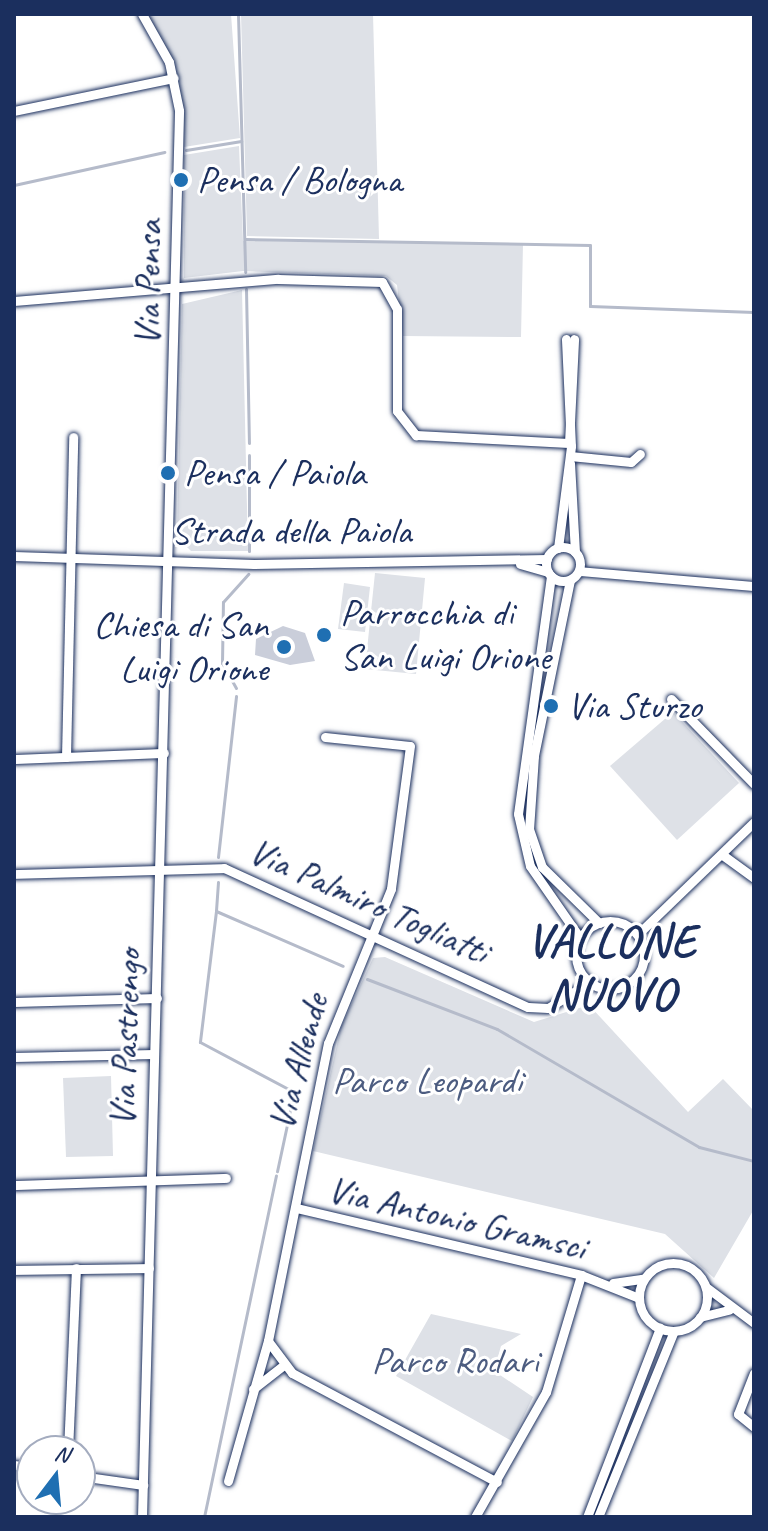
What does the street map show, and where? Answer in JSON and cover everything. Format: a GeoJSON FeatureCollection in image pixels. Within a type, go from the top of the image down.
{"type":"FeatureCollection","features":[{"type":"Feature","properties":{"kind":"street","name":"Via Pensa"},"geometry":{"type":"LineString","coordinates":[[142,14],[174,78],[178,290],[170,561]]}},
{"type":"Feature","properties":{"kind":"street"},"geometry":{"type":"LineString","coordinates":[[14,111],[174,78]]}},
{"type":"Feature","properties":{"kind":"street"},"geometry":{"type":"LineString","coordinates":[[14,301],[178,290],[278,279],[382,282],[397,309],[397,411],[416,435],[569,443]]}},
{"type":"Feature","properties":{"kind":"street"},"geometry":{"type":"LineString","coordinates":[[570,339],[569,443],[579,571]]}},
{"type":"Feature","properties":{"kind":"street"},"geometry":{"type":"LineString","coordinates":[[66,757],[73,437]]}},
{"type":"Feature","properties":{"kind":"street"},"geometry":{"type":"LineString","coordinates":[[570,460],[631,462],[640,454]]}},
{"type":"Feature","properties":{"kind":"street"},"geometry":{"type":"LineString","coordinates":[[570,460],[558,548],[547,559],[549,574],[518,814],[530,866],[580,938],[577,962],[590,982],[613,989],[635,980],[645,958],[638,934],[620,922],[599,923],[580,938]]}},
{"type":"Feature","properties":{"kind":"street"},"geometry":{"type":"LineString","coordinates":[[558,548],[612,569]]}},
{"type":"Feature","properties":{"kind":"street","name":"Strada della Paiola"},"geometry":{"type":"LineString","coordinates":[[14,556],[170,561],[513,562],[547,559]]}},
{"type":"Feature","properties":{"kind":"street","name":"Via Pastrengo"},"geometry":{"type":"LineString","coordinates":[[142,1517],[170,561]]}},
{"type":"Feature","properties":{"kind":"street","name":"Strada della Paiola"},"geometry":{"type":"LineString","coordinates":[[513,562],[549,574]]}},
{"type":"Feature","properties":{"kind":"street"},"geometry":{"type":"LineString","coordinates":[[599,923],[542,867],[529,829],[534,756],[570,580],[579,571],[612,569],[754,586]]}},
{"type":"Feature","properties":{"kind":"street"},"geometry":{"type":"LineString","coordinates":[[549,574],[570,580]]}},
{"type":"Feature","properties":{"kind":"street"},"geometry":{"type":"LineString","coordinates":[[671,699],[754,784]]}},
{"type":"Feature","properties":{"kind":"street","name":"Via Allende"},"geometry":{"type":"LineString","coordinates":[[228,1481],[268,1341],[328,1043],[391,889],[410,746],[325,737]]}},
{"type":"Feature","properties":{"kind":"street"},"geometry":{"type":"LineString","coordinates":[[14,759],[164,753]]}},
{"type":"Feature","properties":{"kind":"street"},"geometry":{"type":"LineString","coordinates":[[638,934],[707,863],[724,856],[754,822]]}},
{"type":"Feature","properties":{"kind":"street"},"geometry":{"type":"LineString","coordinates":[[724,856],[754,878]]}},
{"type":"Feature","properties":{"kind":"street","name":"Via Palmiro Togliatti"},"geometry":{"type":"LineString","coordinates":[[14,874],[160,868],[235,871],[528,1007],[548,1008],[590,982]]}},
{"type":"Feature","properties":{"kind":"street"},"geometry":{"type":"LineString","coordinates":[[14,1002],[157,998]]}},
{"type":"Feature","properties":{"kind":"street"},"geometry":{"type":"LineString","coordinates":[[14,1057],[154,1054]]}},
{"type":"Feature","properties":{"kind":"street"},"geometry":{"type":"LineString","coordinates":[[14,1185],[226,1178]]}},
{"type":"Feature","properties":{"kind":"street","name":"Via Antonio Gramsci"},"geometry":{"type":"LineString","coordinates":[[296,1208],[581,1275],[639,1298]]}},
{"type":"Feature","properties":{"kind":"street"},"geometry":{"type":"LineString","coordinates":[[674,1331],[660,1328],[639,1298],[643,1279],[674,1263],[691,1268],[729,1310],[754,1323]]}},
{"type":"Feature","properties":{"kind":"street"},"geometry":{"type":"LineString","coordinates":[[69,1435],[76,1268]]}},
{"type":"Feature","properties":{"kind":"street"},"geometry":{"type":"LineString","coordinates":[[14,1270],[149,1268]]}},
{"type":"Feature","properties":{"kind":"street"},"geometry":{"type":"LineString","coordinates":[[475,1517],[546,1392],[581,1275]]}},
{"type":"Feature","properties":{"kind":"street","name":"Via Antonio Gramsci"},"geometry":{"type":"LineString","coordinates":[[606,1284],[643,1279]]}},
{"type":"Feature","properties":{"kind":"street"},"geometry":{"type":"LineString","coordinates":[[700,1317],[706,1287]]}},
{"type":"Feature","properties":{"kind":"street"},"geometry":{"type":"LineString","coordinates":[[598,1517],[674,1331],[700,1317],[729,1310]]}},
{"type":"Feature","properties":{"kind":"street"},"geometry":{"type":"LineString","coordinates":[[587,1517],[660,1328]]}},
{"type":"Feature","properties":{"kind":"street"},"geometry":{"type":"LineString","coordinates":[[268,1341],[282,1366],[497,1482]]}},
{"type":"Feature","properties":{"kind":"street"},"geometry":{"type":"LineString","coordinates":[[253,1389],[282,1366]]}},
{"type":"Feature","properties":{"kind":"street"},"geometry":{"type":"LineString","coordinates":[[754,1373],[738,1414],[754,1427]]}},
{"type":"Feature","properties":{"kind":"street"},"geometry":{"type":"LineString","coordinates":[[96,1478],[143,1485]]}},
{"type":"Feature","properties":{"kind":"green space"},"geometry":{"type":"Polygon","coordinates":[[[147,14],[231,14],[240,138],[184,147],[178,75],[147,14]]]}},
{"type":"Feature","properties":{"kind":"green space"},"geometry":{"type":"Polygon","coordinates":[[[241,14],[373,14],[379,239],[247,236],[241,14]]]}},
{"type":"Feature","properties":{"kind":"green space"},"geometry":{"type":"Polygon","coordinates":[[[239,146],[243,241],[523,244],[521,337],[403,336],[397,285],[386,276],[243,271],[184,278],[184,155],[239,146]]]}},
{"type":"Feature","properties":{"kind":"green space"},"geometry":{"type":"Polygon","coordinates":[[[242,290],[248,551],[191,551],[177,537],[182,304],[242,290]]]}},
{"type":"Feature","properties":{"kind":"green space"},"geometry":{"type":"Polygon","coordinates":[[[375,573],[425,578],[416,674],[365,669],[375,573]]]}},
{"type":"Feature","properties":{"kind":"green space"},"geometry":{"type":"Polygon","coordinates":[[[344,583],[370,587],[365,632],[338,629],[344,583]]]}},
{"type":"Feature","properties":{"kind":"green space"},"geometry":{"type":"Polygon","coordinates":[[[673,712],[739,783],[677,840],[610,766],[673,712]]]}},
{"type":"Feature","properties":{"kind":"green space","name":"Parco Leopardi"},"geometry":{"type":"Polygon","coordinates":[[[385,957],[534,1022],[589,1005],[688,1112],[723,1079],[754,1111],[754,1209],[714,1278],[665,1234],[313,1151],[341,1027],[373,958],[385,957]]]}},
{"type":"Feature","properties":{"kind":"green space"},"geometry":{"type":"Polygon","coordinates":[[[111,1076],[113,1156],[66,1157],[63,1078],[111,1076]]]}},
{"type":"Feature","properties":{"kind":"green space","name":"Parco Rodari"},"geometry":{"type":"Polygon","coordinates":[[[431,1314],[521,1334],[501,1346],[494,1371],[533,1397],[512,1441],[396,1376],[431,1314]]]}},
{"type":"Feature","properties":{"kind":"building","name":"Chiesa di San Luigi Orione"},"geometry":{"type":"Polygon","coordinates":[[[283,626],[305,633],[315,661],[290,665],[255,655],[256,639],[283,626]]]}},
{"type":"Feature","properties":{"kind":"waterway"},"geometry":{"type":"LineString","coordinates":[[238,14],[245,272]]}},
{"type":"Feature","properties":{"kind":"waterway"},"geometry":{"type":"LineString","coordinates":[[186,150],[241,141]]}},
{"type":"Feature","properties":{"kind":"waterway"},"geometry":{"type":"LineString","coordinates":[[14,185],[164,152]]}},
{"type":"Feature","properties":{"kind":"waterway"},"geometry":{"type":"LineString","coordinates":[[245,239],[590,245],[590,306],[754,312]]}},
{"type":"Feature","properties":{"kind":"waterway"},"geometry":{"type":"LineString","coordinates":[[246,289],[249,443]]}},
{"type":"Feature","properties":{"kind":"waterway"},"geometry":{"type":"LineString","coordinates":[[249,455],[249,551]]}},
{"type":"Feature","properties":{"kind":"waterway"},"geometry":{"type":"LineString","coordinates":[[236,688],[222,663],[223,602],[248,574]]}},
{"type":"Feature","properties":{"kind":"waterway"},"geometry":{"type":"LineString","coordinates":[[218,857],[236,696]]}},
{"type":"Feature","properties":{"kind":"waterway"},"geometry":{"type":"LineString","coordinates":[[218,882],[216,911],[343,966]]}},
{"type":"Feature","properties":{"kind":"waterway"},"geometry":{"type":"LineString","coordinates":[[216,911],[200,1042],[294,1092],[277,1171]]}},
{"type":"Feature","properties":{"kind":"waterway"},"geometry":{"type":"LineString","coordinates":[[367,979],[497,1029],[699,1147],[754,1161]]}},
{"type":"Feature","properties":{"kind":"waterway"},"geometry":{"type":"LineString","coordinates":[[204,1517],[276,1176]]}},
{"type":"Feature","properties":{"kind":"place","name":"Pensa / Bologna"},"geometry":{"type":"Point","coordinates":[181,180]}},
{"type":"Feature","properties":{"kind":"place","name":"Pensa / Paiola"},"geometry":{"type":"Point","coordinates":[168,473]}},
{"type":"Feature","properties":{"kind":"place","name":"Parrocchia di San Luigi Orione"},"geometry":{"type":"Point","coordinates":[324,635]}},
{"type":"Feature","properties":{"kind":"place","name":"Chiesa di San Luigi Orione"},"geometry":{"type":"Point","coordinates":[284,647]}},
{"type":"Feature","properties":{"kind":"place","name":"Via Sturzo"},"geometry":{"type":"Point","coordinates":[551,706]}},
{"type":"Feature","properties":{"kind":"district","name":"VALLONE NUOVO"},"geometry":{"type":"Point","coordinates":[612,968]}}]}
